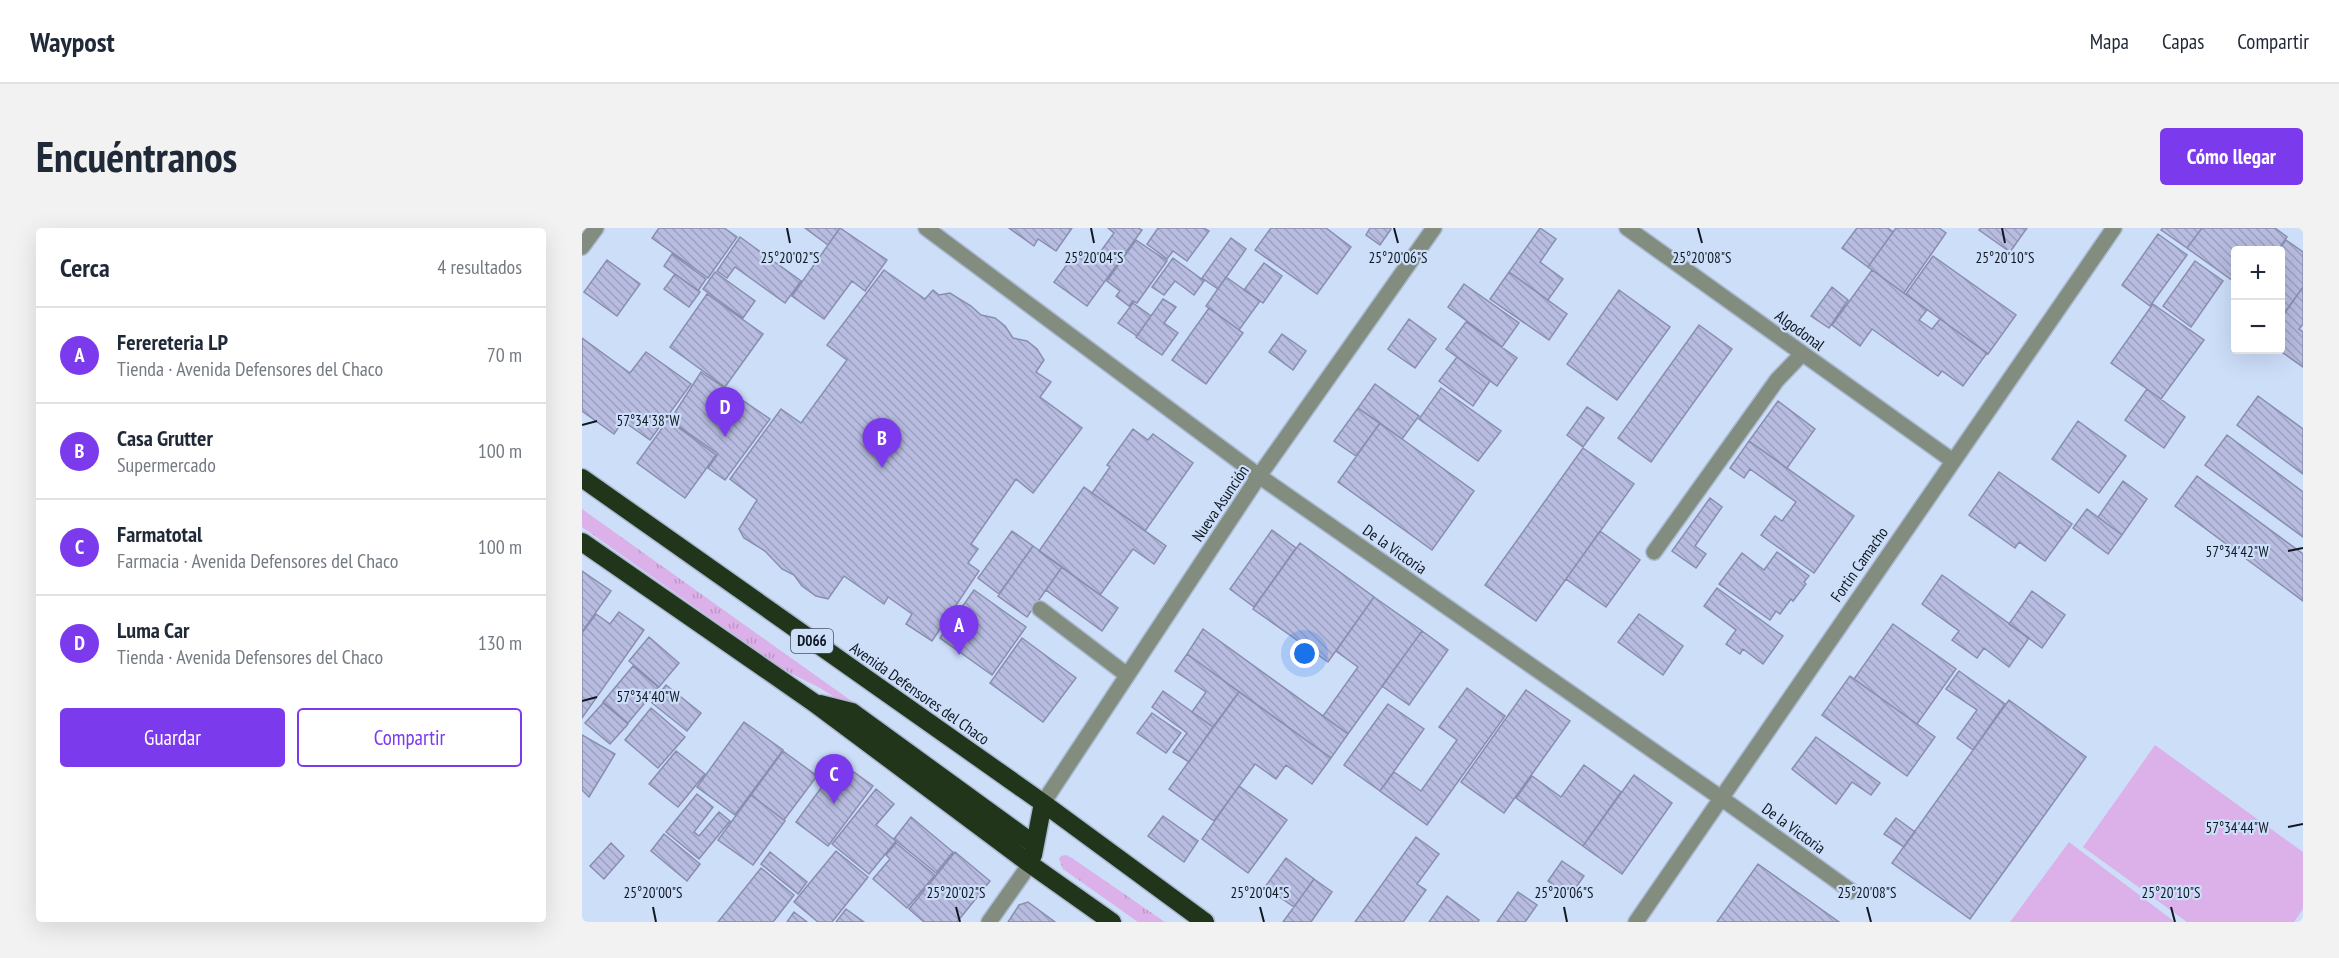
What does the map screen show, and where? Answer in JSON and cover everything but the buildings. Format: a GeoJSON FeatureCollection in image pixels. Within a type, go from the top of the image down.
{"type":"FeatureCollection","features":[{"type":"Feature","properties":{"kind":"highway","name":"Avenida Defensores del Chaco"},"geometry":{"type":"LineString","coordinates":[[582,478],[1043,804],[1205,922]]}},
{"type":"Feature","properties":{"kind":"highway"},"geometry":{"type":"LineString","coordinates":[[582,542],[813,702],[1030,864],[1112,922]]}},
{"type":"Feature","properties":{"kind":"highway"},"geometry":{"type":"LineString","coordinates":[[813,702],[852,712],[1035,845]]}},
{"type":"Feature","properties":{"kind":"highway"},"geometry":{"type":"LineString","coordinates":[[1030,864],[1043,804]]}},
{"type":"Feature","properties":{"kind":"street"},"geometry":{"type":"LineString","coordinates":[[582,247],[596,228]]}},
{"type":"Feature","properties":{"kind":"street","name":"De la Victoria"},"geometry":{"type":"LineString","coordinates":[[926,228],[1259,476],[1851,891]]}},
{"type":"Feature","properties":{"kind":"street","name":"Nueva Asunción"},"geometry":{"type":"LineString","coordinates":[[1043,804],[1259,476],[1434,228]]}},
{"type":"Feature","properties":{"kind":"street","name":"Algodonal"},"geometry":{"type":"LineString","coordinates":[[1627,228],[1953,461]]}},
{"type":"Feature","properties":{"kind":"street","name":"Fortin Camacho"},"geometry":{"type":"LineString","coordinates":[[1636,922],[2114,228]]}},
{"type":"Feature","properties":{"kind":"street"},"geometry":{"type":"LineString","coordinates":[[1654,552],[1777,380],[1802,354]]}},
{"type":"Feature","properties":{"kind":"street"},"geometry":{"type":"LineString","coordinates":[[1040,609],[1127,675]]}},
{"type":"Feature","properties":{"kind":"street"},"geometry":{"type":"LineString","coordinates":[[988,922],[1030,864]]}},
{"type":"Feature","properties":{"kind":"green space"},"geometry":{"type":"Polygon","coordinates":[[[582,509],[874,717],[870,720],[820,688],[784,670],[582,527],[582,509]]]}},
{"type":"Feature","properties":{"kind":"green space"},"geometry":{"type":"Polygon","coordinates":[[[2155,745],[2303,852],[2303,909],[2294,922],[2187,922],[2083,847],[2155,745]]]}},
{"type":"Feature","properties":{"kind":"green space"},"geometry":{"type":"Polygon","coordinates":[[[2069,842],[2175,922],[2010,922],[2069,842]]]}},
{"type":"Feature","properties":{"kind":"green space"},"geometry":{"type":"Polygon","coordinates":[[[1066,855],[1165,922],[1138,922],[1063,869],[1059,859],[1066,855]]]}},
{"type":"Feature","properties":{"kind":"place","name":"Luma Car"},"geometry":{"type":"Point","coordinates":[725,437]}},
{"type":"Feature","properties":{"kind":"place","name":"Casa Grutter"},"geometry":{"type":"Point","coordinates":[882,468]}},
{"type":"Feature","properties":{"kind":"place","name":"Ferereteria LP"},"geometry":{"type":"Point","coordinates":[959,655]}},
{"type":"Feature","properties":{"kind":"place","name":"Farmatotal"},"geometry":{"type":"Point","coordinates":[834,804]}}]}
